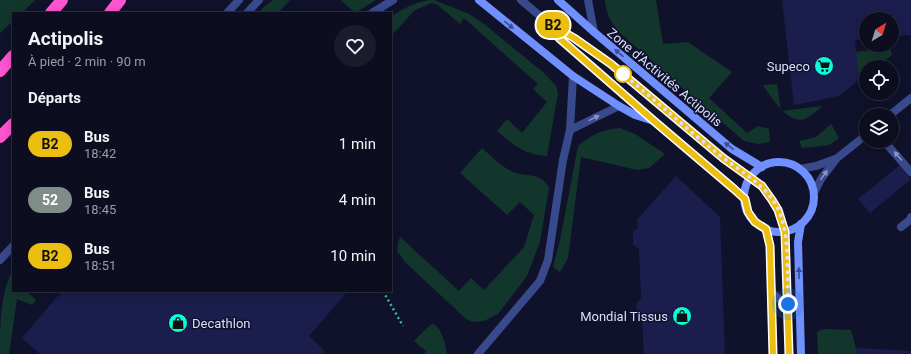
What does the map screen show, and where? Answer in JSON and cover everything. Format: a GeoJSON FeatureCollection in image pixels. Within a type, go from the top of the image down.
{"type":"FeatureCollection","features":[{"type":"Feature","properties":{"kind":"highway"},"geometry":{"type":"LineString","coordinates":[[52,12],[62,0]]}},
{"type":"Feature","properties":{"kind":"highway"},"geometry":{"type":"LineString","coordinates":[[111,12],[120,0]]}},
{"type":"Feature","properties":{"kind":"highway"},"geometry":{"type":"LineString","coordinates":[[0,61],[12,53]]}},
{"type":"Feature","properties":{"kind":"highway"},"geometry":{"type":"LineString","coordinates":[[0,71],[12,57]]}},
{"type":"Feature","properties":{"kind":"highway"},"geometry":{"type":"LineString","coordinates":[[0,137],[12,125]]}},
{"type":"Feature","properties":{"kind":"street"},"geometry":{"type":"LineString","coordinates":[[228,12],[239,0]]}},
{"type":"Feature","properties":{"kind":"street"},"geometry":{"type":"LineString","coordinates":[[248,12],[259,0]]}},
{"type":"Feature","properties":{"kind":"street"},"geometry":{"type":"LineString","coordinates":[[374,12],[393,0]]}},
{"type":"Feature","properties":{"kind":"street"},"geometry":{"type":"LineString","coordinates":[[479,0],[572,76],[635,115],[654,121]]}},
{"type":"Feature","properties":{"kind":"street"},"geometry":{"type":"LineString","coordinates":[[521,0],[547,22],[574,38],[611,64],[723,158],[762,186],[778,210],[785,232],[789,354]]}},
{"type":"Feature","properties":{"kind":"street","name":"Zone d'Activités Actipolis"},"geometry":{"type":"LineString","coordinates":[[558,0],[732,149],[762,167]]}},
{"type":"Feature","properties":{"kind":"street"},"geometry":{"type":"LineString","coordinates":[[588,0],[594,32]]}},
{"type":"Feature","properties":{"kind":"street"},"geometry":{"type":"LineString","coordinates":[[547,22],[559,38],[745,199]]}},
{"type":"Feature","properties":{"kind":"street"},"geometry":{"type":"LineString","coordinates":[[478,354],[540,281],[548,260],[563,160],[570,130],[572,76]]}},
{"type":"Feature","properties":{"kind":"street"},"geometry":{"type":"LineString","coordinates":[[899,108],[911,98]]}},
{"type":"Feature","properties":{"kind":"street"},"geometry":{"type":"LineString","coordinates":[[570,130],[619,106]]}},
{"type":"Feature","properties":{"kind":"street"},"geometry":{"type":"LineString","coordinates":[[814,193],[821,179],[836,159],[859,141]]}},
{"type":"Feature","properties":{"kind":"street"},"geometry":{"type":"LineString","coordinates":[[890,148],[911,172]]}},
{"type":"Feature","properties":{"kind":"street"},"geometry":{"type":"LineString","coordinates":[[800,169],[816,166],[836,159]]}},
{"type":"Feature","properties":{"kind":"street"},"geometry":{"type":"LineString","coordinates":[[780,162],[791,164],[808,176],[813,188],[814,202],[810,214],[794,229],[785,232],[775,232],[766,229],[755,222],[748,212],[745,199],[747,184],[750,178],[762,167],[770,163],[780,162]]}},
{"type":"Feature","properties":{"kind":"street"},"geometry":{"type":"LineString","coordinates":[[901,227],[910,220],[911,217]]}},
{"type":"Feature","properties":{"kind":"street"},"geometry":{"type":"LineString","coordinates":[[800,354],[798,242],[801,224]]}},
{"type":"Feature","properties":{"kind":"street"},"geometry":{"type":"LineString","coordinates":[[766,229],[770,246],[770,291],[773,354]]}},
{"type":"Feature","properties":{"kind":"street"},"geometry":{"type":"LineString","coordinates":[[0,260],[12,247]]}},
{"type":"Feature","properties":{"kind":"street"},"geometry":{"type":"LineString","coordinates":[[770,291],[778,299],[788,304],[799,303]]}},
{"type":"Feature","properties":{"kind":"path"},"geometry":{"type":"LineString","coordinates":[[384,292],[403,326]]}},
{"type":"Feature","properties":{"kind":"green space"},"geometry":{"type":"Polygon","coordinates":[[[0,0],[35,0],[23,12],[12,12],[12,22],[0,33],[0,0]]]}},
{"type":"Feature","properties":{"kind":"green space"},"geometry":{"type":"Polygon","coordinates":[[[273,0],[290,0],[279,12],[259,12],[273,0]]]}},
{"type":"Feature","properties":{"kind":"green space"},"geometry":{"type":"Polygon","coordinates":[[[341,0],[376,0],[357,12],[354,12],[341,0]]]}},
{"type":"Feature","properties":{"kind":"green space"},"geometry":{"type":"Polygon","coordinates":[[[428,0],[434,0],[469,14],[483,23],[545,74],[556,86],[558,93],[547,156],[532,154],[520,148],[508,141],[497,131],[507,119],[522,133],[547,102],[533,89],[538,84],[464,18],[460,24],[438,5],[432,3],[415,10],[392,35],[392,16],[411,5],[428,0]]]}},
{"type":"Feature","properties":{"kind":"green space"},"geometry":{"type":"Polygon","coordinates":[[[605,0],[656,0],[663,44],[688,42],[732,72],[709,98],[747,133],[758,126],[769,129],[770,142],[758,144],[744,141],[688,93],[620,33],[614,26],[606,10],[605,0]]]}},
{"type":"Feature","properties":{"kind":"green space"},"geometry":{"type":"Polygon","coordinates":[[[856,52],[891,52],[892,55],[885,60],[859,60],[859,80],[856,52]]]}},
{"type":"Feature","properties":{"kind":"green space"},"geometry":{"type":"Polygon","coordinates":[[[777,84],[781,109],[763,85],[777,84]]]}},
{"type":"Feature","properties":{"kind":"green space"},"geometry":{"type":"Polygon","coordinates":[[[823,106],[812,115],[805,119],[799,120],[792,118],[783,111],[823,106]]]}},
{"type":"Feature","properties":{"kind":"green space"},"geometry":{"type":"Polygon","coordinates":[[[831,124],[839,138],[829,145],[802,148],[799,141],[816,137],[831,124]]]}},
{"type":"Feature","properties":{"kind":"green space"},"geometry":{"type":"Polygon","coordinates":[[[620,128],[635,134],[665,154],[649,168],[637,170],[581,157],[568,258],[560,272],[553,267],[560,240],[578,146],[588,138],[598,133],[620,128]]]}},
{"type":"Feature","properties":{"kind":"green space"},"geometry":{"type":"Polygon","coordinates":[[[482,148],[507,169],[516,173],[542,179],[549,188],[540,242],[527,276],[498,314],[484,321],[472,322],[465,318],[406,263],[397,251],[400,237],[459,291],[471,278],[484,290],[524,247],[534,215],[520,202],[507,215],[460,173],[482,148]]]}},
{"type":"Feature","properties":{"kind":"green space"},"geometry":{"type":"Polygon","coordinates":[[[12,272],[12,292],[27,292],[36,300],[32,305],[17,299],[9,354],[0,354],[3,299],[12,272]]]}},
{"type":"Feature","properties":{"kind":"green space"},"geometry":{"type":"Polygon","coordinates":[[[434,324],[442,334],[447,354],[424,354],[426,351],[414,341],[430,325],[434,324]]]}},
{"type":"Feature","properties":{"kind":"green space"},"geometry":{"type":"Polygon","coordinates":[[[824,329],[851,330],[856,348],[856,354],[818,354],[817,332],[824,329]]]}},
{"type":"Feature","properties":{"kind":"building","name":"Supeco"},"geometry":{"type":"Polygon","coordinates":[[[782,0],[911,0],[911,35],[899,36],[899,12],[859,12],[859,40],[855,40],[859,80],[839,96],[794,105],[782,0]]]}},
{"type":"Feature","properties":{"kind":"building"},"geometry":{"type":"Polygon","coordinates":[[[900,165],[911,179],[870,213],[858,199],[900,165]]]}},
{"type":"Feature","properties":{"kind":"building"},"geometry":{"type":"Polygon","coordinates":[[[676,176],[720,217],[725,354],[644,354],[642,319],[638,314],[636,304],[641,298],[639,249],[633,245],[633,232],[638,228],[637,220],[676,176]]]}},
{"type":"Feature","properties":{"kind":"building","name":"Decathlon"},"geometry":{"type":"Polygon","coordinates":[[[61,292],[347,292],[309,336],[325,351],[322,354],[40,354],[22,338],[61,292]]]}},
{"type":"Feature","properties":{"kind":"building"},"geometry":{"type":"Polygon","coordinates":[[[856,348],[911,351],[911,354],[856,354],[856,348]]]}},
{"type":"Feature","properties":{"kind":"bus line","name":"B2"},"geometry":{"type":"LineString","coordinates":[[773,354],[770,291],[770,246],[766,229],[755,222],[748,212],[745,199],[559,38],[547,22],[574,38],[611,64],[723,158],[762,186],[778,210],[785,232],[789,354]]}},
{"type":"Feature","properties":{"kind":"place","name":"Supeco"},"geometry":{"type":"Point","coordinates":[824,66]}},
{"type":"Feature","properties":{"kind":"place","name":"Mondial Tissus"},"geometry":{"type":"Point","coordinates":[682,316]}},
{"type":"Feature","properties":{"kind":"place","name":"Decathlon"},"geometry":{"type":"Point","coordinates":[178,323]}},
{"type":"Feature","properties":{"kind":"route"},"geometry":{"type":"LineString","coordinates":[[623,74],[622,73],[723,158],[762,186],[778,210],[785,232],[788,304]]}}]}
